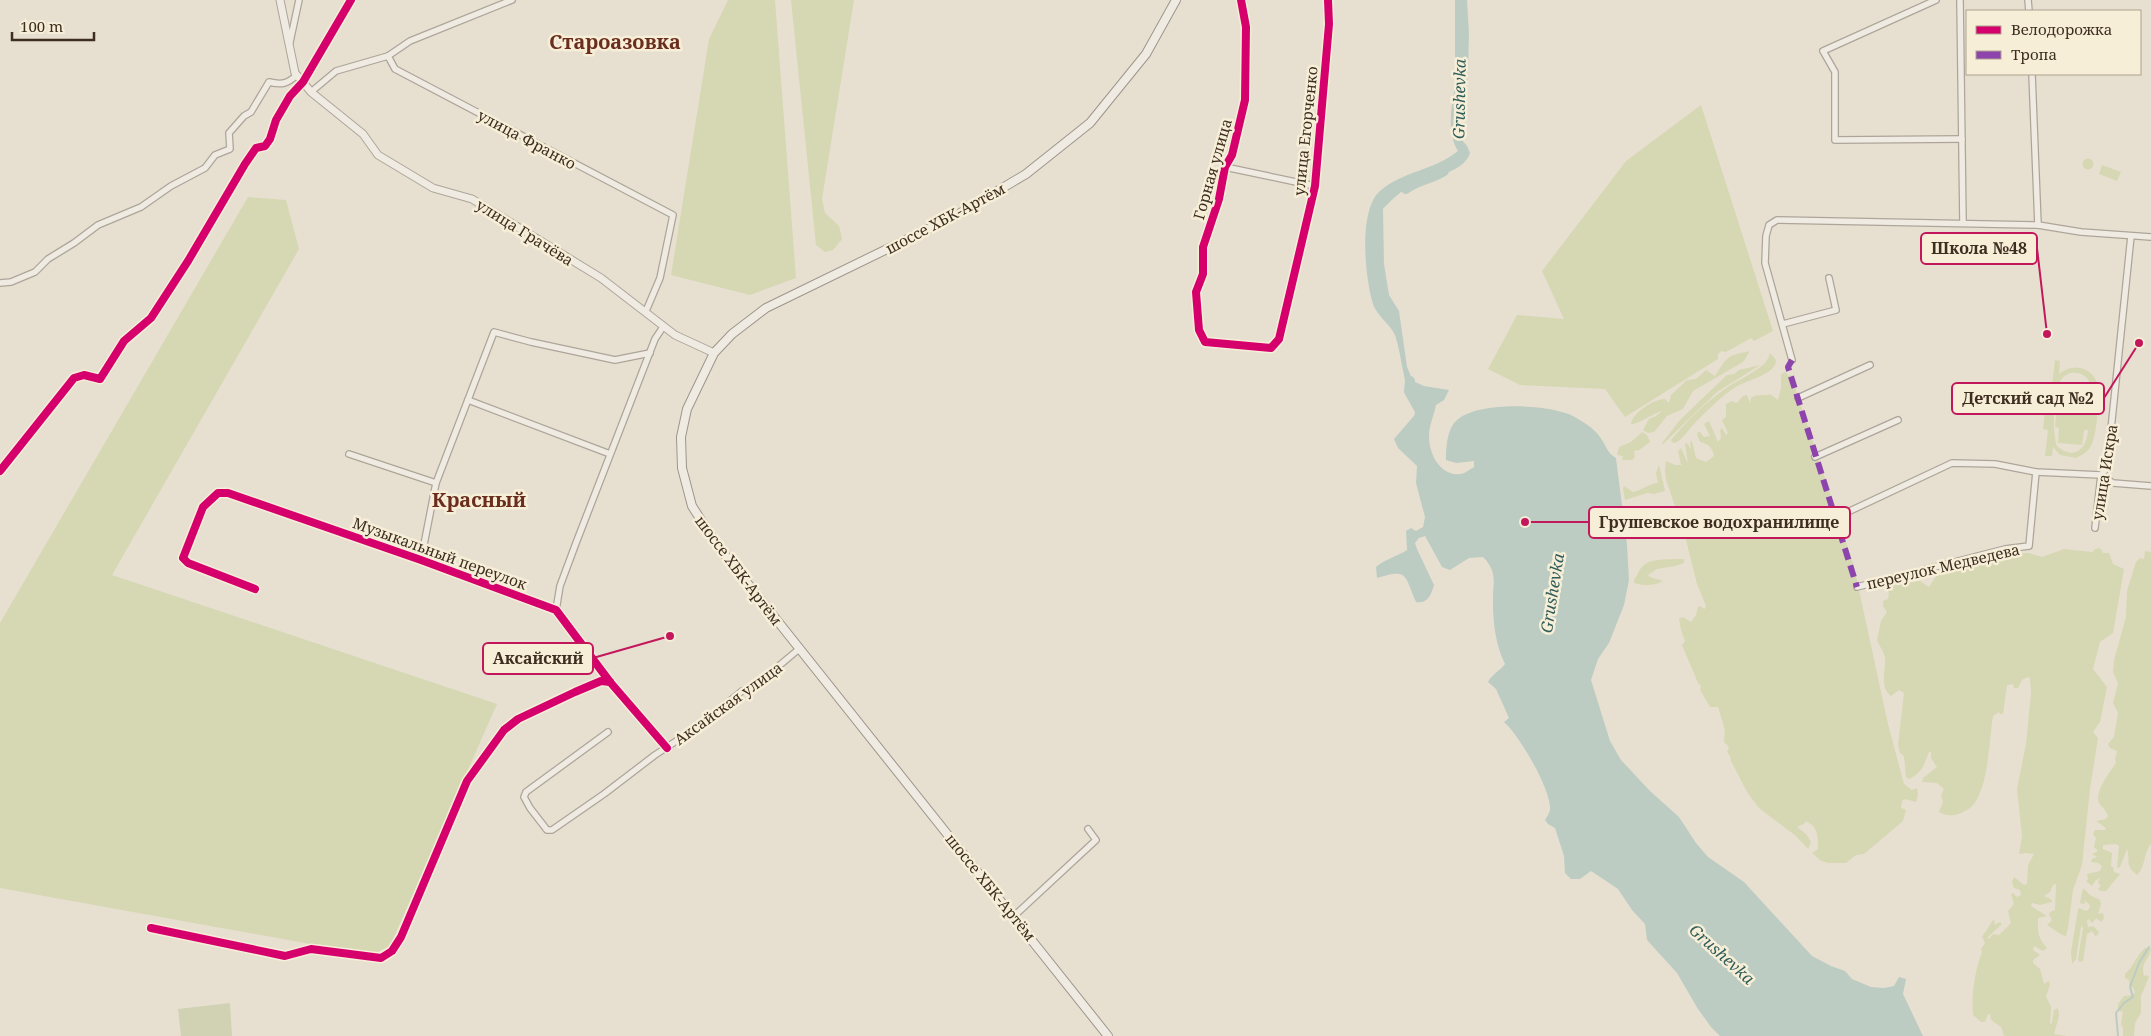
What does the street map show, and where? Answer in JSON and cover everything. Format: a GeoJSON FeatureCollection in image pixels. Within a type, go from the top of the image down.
{"type":"FeatureCollection","features":[{"type":"Feature","properties":{"kind":"main road","name":"шоссе ХБК-Артём"},"geometry":{"type":"LineString","coordinates":[[1108,1036],[717,545],[692,506],[682,468],[682,438],[687,409],[714,353],[732,334],[766,308],[957,214],[1026,174],[1090,123],[1146,54],[1176,0]]}},
{"type":"Feature","properties":{"kind":"street"},"geometry":{"type":"LineString","coordinates":[[0,283],[11,282],[35,272],[48,259],[98,226],[141,208],[171,186],[205,168],[215,155],[230,148],[229,134],[244,116],[251,112],[269,82],[282,85],[289,82],[296,74],[280,0]]}},
{"type":"Feature","properties":{"kind":"street"},"geometry":{"type":"LineString","coordinates":[[289,45],[299,0]]}},
{"type":"Feature","properties":{"kind":"street"},"geometry":{"type":"LineString","coordinates":[[0,471],[74,378],[84,375],[100,379],[124,342],[151,318],[188,261],[245,164],[256,148],[265,146],[270,139],[276,120],[290,96],[303,82],[351,0]]}},
{"type":"Feature","properties":{"kind":"street"},"geometry":{"type":"LineString","coordinates":[[311,92],[336,71],[388,56],[410,41],[512,0]]}},
{"type":"Feature","properties":{"kind":"street","name":"Горная улица"},"geometry":{"type":"LineString","coordinates":[[1241,0],[1246,27],[1245,100],[1232,155],[1226,167],[1219,199],[1203,247],[1203,274],[1196,292],[1199,330],[1205,342],[1271,348]]}},
{"type":"Feature","properties":{"kind":"street","name":"улица Егорченко"},"geometry":{"type":"LineString","coordinates":[[1271,348],[1279,339],[1315,186],[1330,24],[1328,0]]}},
{"type":"Feature","properties":{"kind":"street"},"geometry":{"type":"LineString","coordinates":[[1936,0],[1823,51],[1835,72],[1835,140],[1962,139]]}},
{"type":"Feature","properties":{"kind":"street"},"geometry":{"type":"LineString","coordinates":[[1960,0],[1963,223]]}},
{"type":"Feature","properties":{"kind":"street","name":"улица Франко"},"geometry":{"type":"LineString","coordinates":[[388,56],[395,69],[673,215],[660,278],[646,311]]}},
{"type":"Feature","properties":{"kind":"street","name":"улица Грачёва"},"geometry":{"type":"LineString","coordinates":[[296,74],[311,92],[363,134],[378,155],[433,188],[472,199],[601,278],[675,335],[714,353]]}},
{"type":"Feature","properties":{"kind":"street"},"geometry":{"type":"LineString","coordinates":[[2032,75],[2038,225]]}},
{"type":"Feature","properties":{"kind":"street"},"geometry":{"type":"LineString","coordinates":[[1226,167],[1315,186]]}},
{"type":"Feature","properties":{"kind":"street"},"geometry":{"type":"LineString","coordinates":[[1792,360],[1764,263],[1766,236],[1769,225],[1777,220],[2038,225],[2080,232],[2151,237]]}},
{"type":"Feature","properties":{"kind":"street","name":"улица Искра"},"geometry":{"type":"LineString","coordinates":[[2095,528],[2102,475],[2107,468],[2131,236]]}},
{"type":"Feature","properties":{"kind":"street"},"geometry":{"type":"LineString","coordinates":[[1783,324],[1836,310],[1829,278]]}},
{"type":"Feature","properties":{"kind":"street"},"geometry":{"type":"LineString","coordinates":[[663,326],[655,339],[560,586],[556,610],[610,682],[667,748]]}},
{"type":"Feature","properties":{"kind":"street"},"geometry":{"type":"LineString","coordinates":[[421,560],[436,483],[494,332],[615,360],[650,353]]}},
{"type":"Feature","properties":{"kind":"street"},"geometry":{"type":"LineString","coordinates":[[1798,398],[1870,365]]}},
{"type":"Feature","properties":{"kind":"street"},"geometry":{"type":"LineString","coordinates":[[468,400],[610,454]]}},
{"type":"Feature","properties":{"kind":"street"},"geometry":{"type":"LineString","coordinates":[[1815,457],[1898,420]]}},
{"type":"Feature","properties":{"kind":"street"},"geometry":{"type":"LineString","coordinates":[[349,454],[436,483]]}},
{"type":"Feature","properties":{"kind":"street"},"geometry":{"type":"LineString","coordinates":[[1835,518],[1952,463],[1995,464],[2036,472],[2102,475],[2113,483],[2151,486]]}},
{"type":"Feature","properties":{"kind":"street","name":"переулок Медведева"},"geometry":{"type":"LineString","coordinates":[[1857,586],[2005,549],[2029,546],[2036,472]]}},
{"type":"Feature","properties":{"kind":"street","name":"Музыкальный переулок"},"geometry":{"type":"LineString","coordinates":[[255,589],[188,563],[183,558],[203,507],[218,492],[228,493],[421,560],[556,610]]}},
{"type":"Feature","properties":{"kind":"street","name":"Аксайская улица"},"geometry":{"type":"LineString","coordinates":[[608,732],[526,792],[524,797],[530,808],[547,830],[552,830],[604,794],[655,755],[696,728],[742,691],[750,690],[799,649]]}},
{"type":"Feature","properties":{"kind":"street"},"geometry":{"type":"LineString","coordinates":[[151,928],[285,956],[311,949],[381,958],[392,951],[401,937],[467,781],[504,730],[518,719],[575,692],[601,681],[610,682]]}},
{"type":"Feature","properties":{"kind":"street"},"geometry":{"type":"LineString","coordinates":[[1014,916],[1096,840],[1088,830]]}},
{"type":"Feature","properties":{"kind":"green space"},"geometry":{"type":"Polygon","coordinates":[[[728,0],[775,0],[796,278],[750,295],[671,275],[709,39],[728,0]]]}},
{"type":"Feature","properties":{"kind":"green space"},"geometry":{"type":"Polygon","coordinates":[[[791,0],[854,0],[822,199],[825,213],[839,226],[842,239],[833,250],[825,252],[816,245],[791,0]]]}},
{"type":"Feature","properties":{"kind":"green space"},"geometry":{"type":"Polygon","coordinates":[[[1701,105],[1773,331],[1754,341],[1751,338],[1726,352],[1721,351],[1718,354],[1718,359],[1625,417],[1605,389],[1520,385],[1488,369],[1517,315],[1564,319],[1542,271],[1626,161],[1701,105]]]}},
{"type":"Feature","properties":{"kind":"green space"},"geometry":{"type":"Polygon","coordinates":[[[2088,158],[2094,164],[2088,170],[2082,164],[2088,158]]]}},
{"type":"Feature","properties":{"kind":"green space"},"geometry":{"type":"Polygon","coordinates":[[[2102,165],[2121,172],[2117,181],[2099,174],[2102,165]]]}},
{"type":"Feature","properties":{"kind":"green space"},"geometry":{"type":"Polygon","coordinates":[[[248,197],[286,200],[299,249],[112,575],[497,704],[390,946],[371,955],[0,888],[0,623],[248,197]]]}},
{"type":"Feature","properties":{"kind":"green space"},"geometry":{"type":"Polygon","coordinates":[[[1750,351],[1743,362],[1693,391],[1683,409],[1667,416],[1654,432],[1648,433],[1643,430],[1649,419],[1662,411],[1631,424],[1635,415],[1650,404],[1665,399],[1669,403],[1671,395],[1687,380],[1696,379],[1706,370],[1715,376],[1728,358],[1750,351]]]}},
{"type":"Feature","properties":{"kind":"green space"},"geometry":{"type":"Polygon","coordinates":[[[1770,353],[1776,360],[1771,370],[1728,392],[1680,440],[1675,443],[1672,442],[1671,440],[1701,408],[1715,396],[1760,368],[1768,359],[1770,353]]]}},
{"type":"Feature","properties":{"kind":"green space"},"geometry":{"type":"Polygon","coordinates":[[[2055,360],[2060,361],[2059,374],[2068,369],[2079,368],[2088,371],[2096,380],[2098,393],[2097,424],[2093,441],[2088,450],[2076,458],[2060,455],[2053,447],[2052,456],[2045,456],[2048,430],[2043,429],[2048,385],[2052,385],[2055,360]],[[2070,373],[2062,379],[2056,393],[2054,413],[2054,432],[2057,446],[2074,453],[2085,443],[2088,430],[2084,430],[2082,445],[2058,443],[2059,428],[2055,427],[2059,390],[2090,393],[2088,407],[2090,407],[2091,389],[2090,383],[2087,378],[2078,373],[2070,373]]]}},
{"type":"Feature","properties":{"kind":"green space"},"geometry":{"type":"Polygon","coordinates":[[[1760,365],[1717,392],[1662,443],[1680,420],[1727,375],[1760,365]]]}},
{"type":"Feature","properties":{"kind":"green space"},"geometry":{"type":"Polygon","coordinates":[[[1786,372],[1788,376],[1791,375],[1854,567],[1888,724],[1904,784],[1912,790],[1917,788],[1918,795],[1916,802],[1905,799],[1902,801],[1901,808],[1906,810],[1903,821],[1864,854],[1856,855],[1846,863],[1821,861],[1812,853],[1818,849],[1818,840],[1815,829],[1810,823],[1806,821],[1797,827],[1806,834],[1811,842],[1808,849],[1796,836],[1759,808],[1747,792],[1727,752],[1729,747],[1724,742],[1725,730],[1718,707],[1710,707],[1700,690],[1701,686],[1682,645],[1685,641],[1679,619],[1683,617],[1691,622],[1696,615],[1698,607],[1700,606],[1705,609],[1706,606],[1697,584],[1684,532],[1666,480],[1666,461],[1675,465],[1681,465],[1678,451],[1681,448],[1688,464],[1685,443],[1688,444],[1691,450],[1690,442],[1692,441],[1696,458],[1706,462],[1714,456],[1710,446],[1700,442],[1697,434],[1699,431],[1704,437],[1710,436],[1704,424],[1709,421],[1718,442],[1721,438],[1720,430],[1722,428],[1726,435],[1728,433],[1722,420],[1726,417],[1726,404],[1732,401],[1737,403],[1743,396],[1747,395],[1750,403],[1751,398],[1758,395],[1770,394],[1778,400],[1781,388],[1781,374],[1786,372]]]}},
{"type":"Feature","properties":{"kind":"green space"},"geometry":{"type":"Polygon","coordinates":[[[1642,432],[1647,435],[1650,442],[1639,450],[1634,451],[1635,457],[1632,460],[1622,460],[1623,456],[1617,455],[1619,447],[1631,442],[1642,432]]]}},
{"type":"Feature","properties":{"kind":"green space"},"geometry":{"type":"Polygon","coordinates":[[[1659,465],[1665,491],[1654,494],[1647,493],[1625,500],[1624,486],[1633,492],[1658,483],[1656,473],[1659,465]]]}},
{"type":"Feature","properties":{"kind":"green space"},"geometry":{"type":"Polygon","coordinates":[[[2100,548],[2103,553],[2109,553],[2113,564],[2124,569],[2113,633],[2100,642],[2093,669],[2107,687],[2100,722],[2093,732],[2098,738],[2090,789],[2082,865],[2073,890],[2066,936],[2047,925],[2052,920],[2049,915],[2050,912],[2055,910],[2056,884],[2044,896],[2051,899],[2052,902],[2040,905],[2032,903],[2031,906],[2047,916],[2038,918],[2038,931],[2047,948],[2043,951],[2034,946],[2033,950],[2040,955],[2033,960],[2033,963],[2040,969],[2044,984],[2049,981],[2050,985],[2046,996],[2051,1007],[2050,1024],[2052,1023],[2054,1010],[2058,1008],[2059,1016],[2054,1034],[2067,1036],[2004,1036],[2001,1027],[1991,1020],[1990,1014],[1988,1014],[1985,1022],[1981,1022],[1973,1015],[1973,991],[1982,952],[1981,949],[1985,943],[1982,937],[1993,920],[1995,921],[1994,925],[2000,922],[2002,924],[1987,938],[1989,939],[1993,934],[1999,935],[2011,923],[2008,911],[2014,904],[2011,894],[2013,893],[2017,897],[2021,895],[2020,890],[2014,888],[2012,882],[2014,877],[2024,885],[2027,884],[2028,865],[2034,854],[2019,854],[2022,836],[2017,789],[2026,744],[2031,693],[2030,678],[2027,677],[2022,680],[2018,688],[2014,688],[2013,684],[2007,685],[2003,714],[1999,712],[1993,716],[1986,773],[1983,785],[1974,804],[1965,811],[1955,815],[1945,815],[1939,812],[1943,802],[1941,795],[1944,789],[1937,783],[1922,782],[1923,778],[1937,767],[1931,758],[1931,752],[1929,752],[1922,768],[1917,774],[1909,779],[1906,777],[1904,756],[1900,753],[1898,745],[1904,693],[1899,690],[1891,696],[1887,692],[1884,683],[1885,658],[1877,640],[1881,621],[1887,612],[1883,606],[1883,601],[1888,599],[1887,587],[1891,585],[1920,581],[1929,587],[1939,572],[1953,568],[1958,571],[1963,570],[1972,563],[2018,553],[2029,553],[2042,557],[2064,549],[2092,552],[2100,548]]]}},
{"type":"Feature","properties":{"kind":"green space"},"geometry":{"type":"Polygon","coordinates":[[[2145,551],[2151,552],[2151,844],[2142,868],[2137,875],[2129,865],[2127,849],[2120,867],[2117,868],[2119,846],[2116,844],[2103,845],[2103,849],[2112,853],[2111,866],[2114,872],[2120,874],[2106,891],[2101,891],[2098,889],[2101,886],[2098,883],[2100,878],[2092,886],[2086,881],[2088,879],[2087,874],[2100,871],[2102,866],[2091,862],[2092,859],[2097,857],[2092,854],[2098,851],[2094,847],[2096,838],[2093,834],[2095,830],[2105,830],[2106,828],[2096,821],[2106,819],[2108,816],[2099,803],[2098,798],[2103,782],[2116,763],[2117,751],[2110,748],[2108,744],[2114,737],[2118,713],[2113,703],[2118,683],[2113,672],[2114,660],[2126,617],[2127,591],[2136,562],[2140,558],[2144,559],[2145,551]]]}},
{"type":"Feature","properties":{"kind":"green space"},"geometry":{"type":"Polygon","coordinates":[[[1684,559],[1684,563],[1657,569],[1648,575],[1663,581],[1660,583],[1641,585],[1634,583],[1638,573],[1645,564],[1654,560],[1684,559]]]}},
{"type":"Feature","properties":{"kind":"green space"},"geometry":{"type":"Polygon","coordinates":[[[2083,888],[2090,895],[2100,900],[2101,904],[2098,914],[2103,913],[2104,918],[2101,922],[2096,918],[2092,923],[2089,919],[2087,921],[2088,927],[2093,926],[2099,932],[2096,937],[2092,931],[2087,934],[2083,961],[2079,962],[2083,928],[2081,926],[2076,959],[2072,964],[2071,952],[2078,910],[2079,908],[2086,911],[2090,905],[2084,900],[2085,904],[2080,903],[2083,888]]]}},
{"type":"Feature","properties":{"kind":"green space"},"geometry":{"type":"Polygon","coordinates":[[[2145,948],[2151,948],[2143,967],[2144,976],[2147,975],[2149,977],[2141,996],[2141,1013],[2135,1023],[2134,1036],[2123,1036],[2121,1024],[2123,1012],[2118,1010],[2118,1004],[2124,996],[2133,995],[2135,992],[2129,985],[2129,980],[2125,978],[2125,974],[2145,948]]]}},
{"type":"Feature","properties":{"kind":"green space"},"geometry":{"type":"Polygon","coordinates":[[[230,1003],[232,1036],[181,1036],[178,1009],[230,1003]]]}},
{"type":"Feature","properties":{"kind":"water"},"geometry":{"type":"Polygon","coordinates":[[[1460,0],[1467,0],[1469,33],[1466,92],[1458,112],[1457,134],[1470,153],[1466,160],[1454,170],[1413,184],[1397,195],[1383,209],[1384,264],[1389,295],[1399,311],[1407,367],[1413,381],[1424,386],[1449,390],[1444,400],[1436,405],[1429,432],[1431,450],[1441,468],[1453,474],[1462,474],[1474,467],[1474,461],[1456,463],[1446,460],[1449,433],[1457,420],[1467,414],[1497,407],[1531,407],[1562,412],[1580,420],[1597,434],[1616,458],[1627,545],[1629,580],[1624,605],[1609,643],[1598,659],[1591,680],[1610,741],[1621,760],[1650,791],[1679,817],[1708,857],[1744,882],[1812,956],[1845,971],[1852,979],[1871,987],[1884,988],[1894,986],[1899,977],[1906,979],[1903,994],[1923,1036],[1720,1036],[1698,1009],[1677,973],[1647,940],[1645,924],[1632,910],[1618,889],[1591,871],[1580,879],[1571,879],[1565,873],[1564,856],[1555,828],[1545,820],[1550,809],[1549,800],[1540,776],[1518,738],[1504,722],[1509,718],[1496,689],[1488,682],[1505,664],[1499,650],[1496,635],[1493,612],[1494,579],[1488,563],[1483,557],[1469,558],[1450,570],[1442,567],[1425,536],[1419,538],[1415,543],[1434,585],[1426,600],[1416,602],[1407,580],[1400,574],[1377,578],[1376,567],[1407,550],[1406,531],[1411,528],[1416,531],[1423,527],[1425,517],[1416,483],[1417,466],[1398,448],[1394,439],[1419,410],[1408,390],[1395,335],[1373,304],[1366,262],[1366,228],[1373,200],[1380,191],[1389,184],[1439,162],[1458,151],[1453,141],[1451,118],[1461,52],[1460,0]]]}},
{"type":"Feature","properties":{"kind":"waterway","name":"Grushevka"},"geometry":{"type":"LineString","coordinates":[[1460,0],[1460,71]]}},
{"type":"Feature","properties":{"kind":"waterway","name":"Grushevka"},"geometry":{"type":"LineString","coordinates":[[1406,189],[1444,171]]}},
{"type":"Feature","properties":{"kind":"waterway","name":"Grushevka"},"geometry":{"type":"LineString","coordinates":[[1410,381],[1409,391],[1420,411],[1419,424]]}},
{"type":"Feature","properties":{"kind":"waterway"},"geometry":{"type":"LineString","coordinates":[[2118,1036],[2116,1013],[2124,1003],[2133,997],[2130,987],[2139,963],[2149,947]]}},
{"type":"Feature","properties":{"kind":"marked path"},"geometry":{"type":"LineString","coordinates":[[1792,360],[1788,367],[1857,587]]}},
{"type":"Feature","properties":{"kind":"cycle path"},"geometry":{"type":"LineString","coordinates":[[0,471],[74,378],[84,375],[100,379],[124,341],[151,318],[188,261],[245,164],[256,148],[265,146],[270,139],[276,120],[290,96],[303,82],[351,0]]}},
{"type":"Feature","properties":{"kind":"cycle path"},"geometry":{"type":"LineString","coordinates":[[1241,0],[1246,27],[1245,100],[1232,155],[1225,167],[1219,199],[1203,247],[1203,274],[1196,292],[1199,330],[1205,342],[1271,348],[1279,339],[1315,186],[1329,24],[1328,0]]}},
{"type":"Feature","properties":{"kind":"cycle path"},"geometry":{"type":"LineString","coordinates":[[255,589],[188,563],[183,558],[203,507],[218,493],[228,493],[421,560],[556,610],[610,682],[667,748]]}},
{"type":"Feature","properties":{"kind":"cycle path"},"geometry":{"type":"LineString","coordinates":[[151,928],[285,956],[311,949],[381,958],[392,951],[401,937],[467,781],[504,730],[518,719],[575,692],[601,681],[610,682]]}},
{"type":"Feature","properties":{"kind":"place","name":"Школа №48"},"geometry":{"type":"Point","coordinates":[2047,334]}},
{"type":"Feature","properties":{"kind":"place","name":"Детский сад №2"},"geometry":{"type":"Point","coordinates":[2139,343]}},
{"type":"Feature","properties":{"kind":"place","name":"Грушевское водохранилище"},"geometry":{"type":"Point","coordinates":[1525,522]}},
{"type":"Feature","properties":{"kind":"place","name":"Аксайский"},"geometry":{"type":"Point","coordinates":[670,636]}},
{"type":"Feature","properties":{"kind":"district","name":"Староазовка"},"geometry":{"type":"Point","coordinates":[615,41]}},
{"type":"Feature","properties":{"kind":"district","name":"Красный"},"geometry":{"type":"Point","coordinates":[479,499]}}]}
